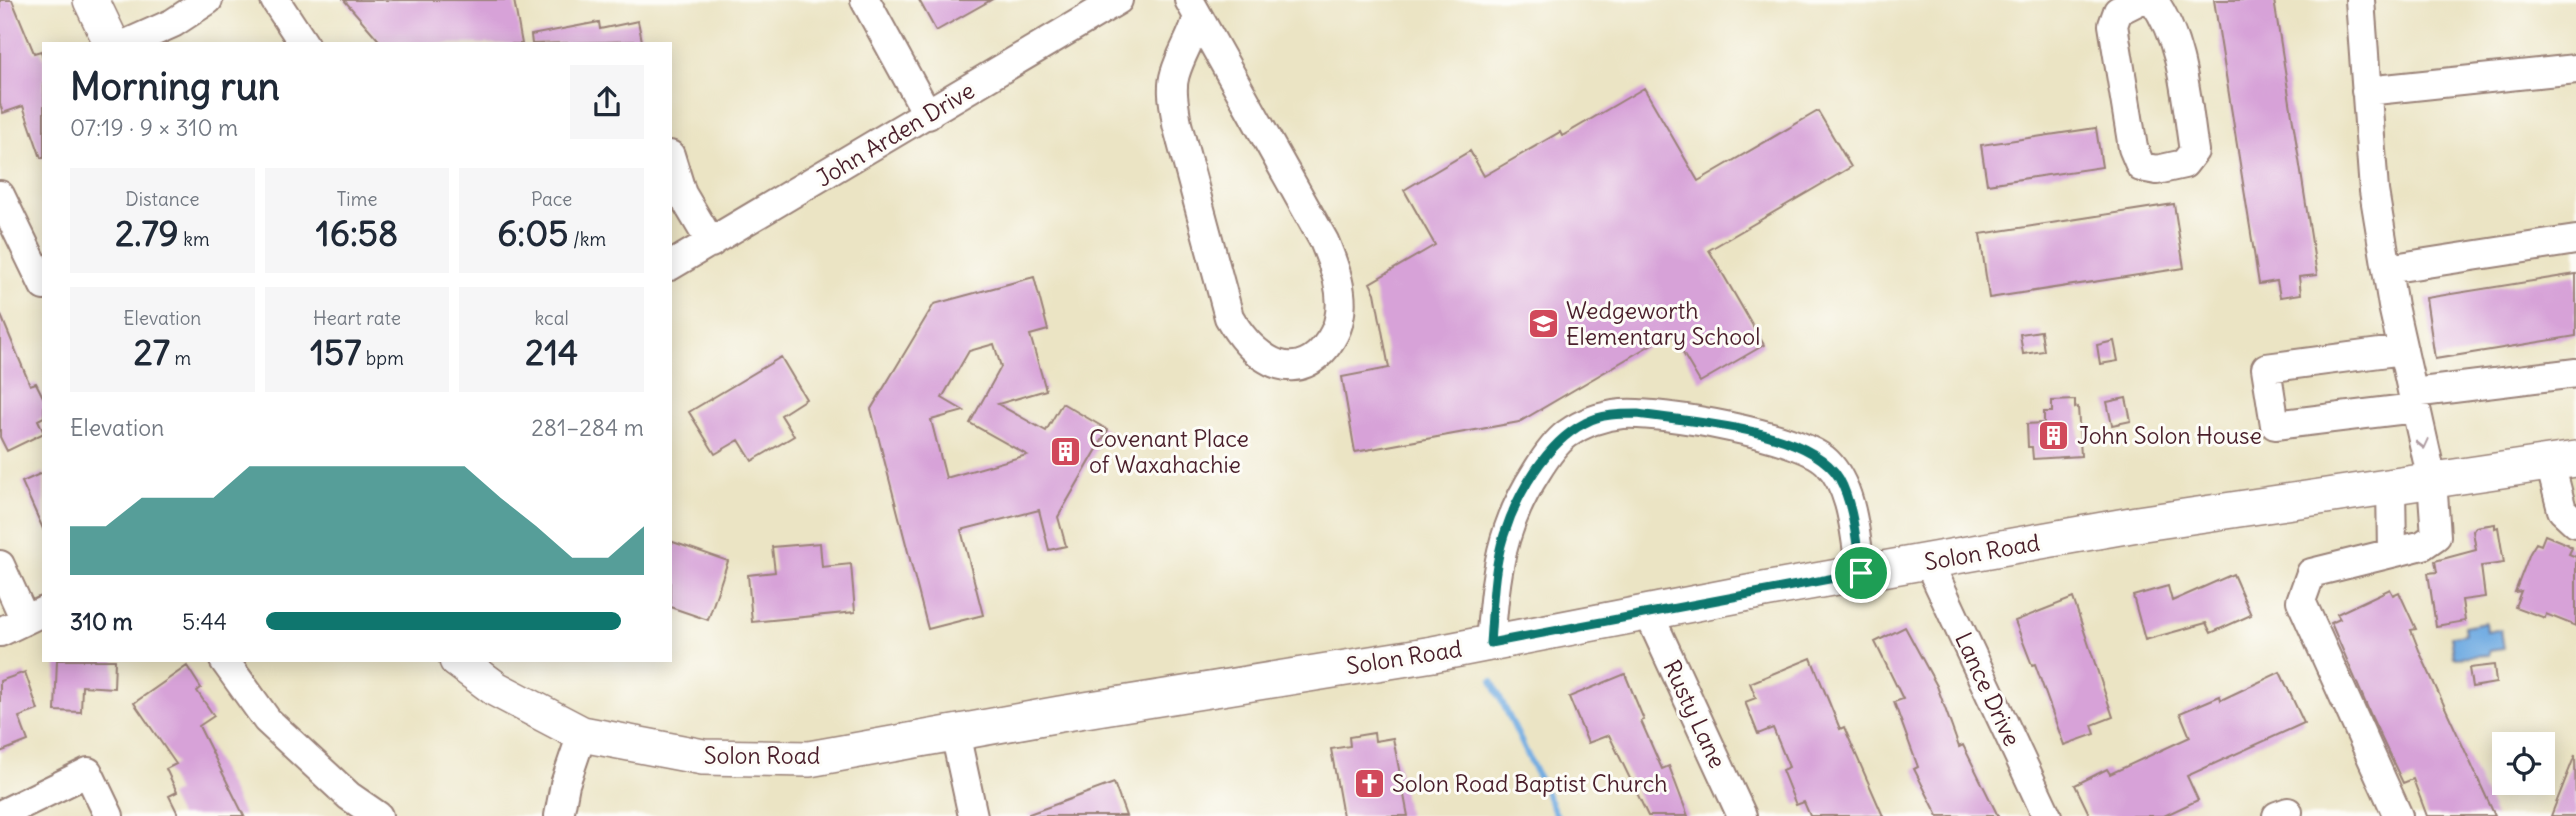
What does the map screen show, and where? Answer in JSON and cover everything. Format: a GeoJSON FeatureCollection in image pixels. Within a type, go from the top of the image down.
{"type":"FeatureCollection","features":[{"type":"Feature","properties":{"kind":"main road"},"geometry":{"type":"LineString","coordinates":[[92,0],[111,42]]}},
{"type":"Feature","properties":{"kind":"main road","name":"Solon Road"},"geometry":{"type":"LineString","coordinates":[[460,662],[496,689],[582,734],[703,757],[809,759],[1490,643],[2150,522],[2563,461]]}},
{"type":"Feature","properties":{"kind":"street"},"geometry":{"type":"LineString","coordinates":[[130,42],[173,23],[208,0]]}},
{"type":"Feature","properties":{"kind":"street"},"geometry":{"type":"LineString","coordinates":[[275,0],[303,42]]}},
{"type":"Feature","properties":{"kind":"street"},"geometry":{"type":"LineString","coordinates":[[865,0],[928,115]]}},
{"type":"Feature","properties":{"kind":"street","name":"John Arden Drive"},"geometry":{"type":"LineString","coordinates":[[672,265],[1118,0]]}},
{"type":"Feature","properties":{"kind":"street"},"geometry":{"type":"LineString","coordinates":[[2140,0],[2119,11],[2113,24],[2133,148],[2141,167],[2157,170],[2184,164],[2194,152],[2179,60],[2167,20],[2152,0]]}},
{"type":"Feature","properties":{"kind":"street"},"geometry":{"type":"LineString","coordinates":[[2360,0],[2374,191],[2387,269],[2431,480],[2436,536],[2423,545],[2311,573],[2301,601],[2398,816]]}},
{"type":"Feature","properties":{"kind":"street"},"geometry":{"type":"LineString","coordinates":[[1193,8],[1324,241],[1337,272],[1340,317],[1336,331],[1323,351],[1311,361],[1296,367],[1278,365],[1265,358],[1251,347],[1229,317],[1177,124],[1172,94],[1174,76],[1195,33],[1193,8]]}},
{"type":"Feature","properties":{"kind":"street"},"geometry":{"type":"LineString","coordinates":[[2366,91],[2576,69]]}},
{"type":"Feature","properties":{"kind":"street"},"geometry":{"type":"LineString","coordinates":[[672,162],[682,194],[711,243]]}},
{"type":"Feature","properties":{"kind":"street"},"geometry":{"type":"LineString","coordinates":[[0,195],[42,282]]}},
{"type":"Feature","properties":{"kind":"street"},"geometry":{"type":"LineString","coordinates":[[2387,269],[2576,240]]}},
{"type":"Feature","properties":{"kind":"street"},"geometry":{"type":"LineString","coordinates":[[2403,350],[2266,368],[2275,425],[2576,373]]}},
{"type":"Feature","properties":{"kind":"street"},"geometry":{"type":"LineString","coordinates":[[1490,643],[1496,573],[1504,535],[1521,496],[1544,460],[1565,435],[1602,416],[1638,414],[1733,428],[1780,441],[1826,461],[1839,479],[1848,499],[1861,573]]}},
{"type":"Feature","properties":{"kind":"street"},"geometry":{"type":"LineString","coordinates":[[2563,461],[2569,516]]}},
{"type":"Feature","properties":{"kind":"street"},"geometry":{"type":"LineString","coordinates":[[2391,485],[2392,553]]}},
{"type":"Feature","properties":{"kind":"street","name":"Lance Drive"},"geometry":{"type":"LineString","coordinates":[[1928,561],[2047,816]]}},
{"type":"Feature","properties":{"kind":"street"},"geometry":{"type":"LineString","coordinates":[[0,565],[34,615],[0,632]]}},
{"type":"Feature","properties":{"kind":"street","name":"Rusty Lane"},"geometry":{"type":"LineString","coordinates":[[1648,612],[1742,816]]}},
{"type":"Feature","properties":{"kind":"street"},"geometry":{"type":"LineString","coordinates":[[225,662],[267,720],[349,796],[378,816]]}},
{"type":"Feature","properties":{"kind":"street"},"geometry":{"type":"LineString","coordinates":[[955,733],[973,816]]}},
{"type":"Feature","properties":{"kind":"street"},"geometry":{"type":"LineString","coordinates":[[559,816],[565,785],[582,734]]}},
{"type":"Feature","properties":{"kind":"street"},"geometry":{"type":"LineString","coordinates":[[0,815],[88,772],[109,816]]}},
{"type":"Feature","properties":{"kind":"water"},"geometry":{"type":"Polygon","coordinates":[[[2485,622],[2486,631],[2501,629],[2504,649],[2489,651],[2489,655],[2454,657],[2451,636],[2465,634],[2464,626],[2485,622]]]}},
{"type":"Feature","properties":{"kind":"building"},"geometry":{"type":"Polygon","coordinates":[[[0,0],[12,0],[34,53],[41,51],[42,54],[42,158],[23,106],[3,113],[0,104],[0,0]]]}},
{"type":"Feature","properties":{"kind":"building"},"geometry":{"type":"Polygon","coordinates":[[[344,0],[514,0],[522,42],[380,42],[344,0]]]}},
{"type":"Feature","properties":{"kind":"building"},"geometry":{"type":"Polygon","coordinates":[[[919,0],[991,0],[936,31],[919,0]]]}},
{"type":"Feature","properties":{"kind":"building"},"geometry":{"type":"Polygon","coordinates":[[[2214,0],[2274,0],[2317,275],[2299,277],[2301,294],[2280,297],[2277,281],[2259,284],[2214,0]]]}},
{"type":"Feature","properties":{"kind":"building"},"geometry":{"type":"Polygon","coordinates":[[[638,21],[642,41],[532,42],[531,35],[599,22],[600,29],[638,21]]]}},
{"type":"Feature","properties":{"kind":"building"},"geometry":{"type":"Polygon","coordinates":[[[1644,88],[1698,181],[1818,111],[1851,167],[1709,250],[1764,345],[1700,382],[1671,333],[1519,422],[1355,452],[1342,377],[1389,368],[1375,293],[1370,283],[1435,245],[1404,190],[1470,151],[1484,176],[1560,132],[1562,136],[1644,88]]]}},
{"type":"Feature","properties":{"kind":"building"},"geometry":{"type":"Polygon","coordinates":[[[2096,128],[2102,167],[1987,184],[1981,145],[2096,128]]]}},
{"type":"Feature","properties":{"kind":"building"},"geometry":{"type":"Polygon","coordinates":[[[2174,204],[2184,268],[1989,298],[1980,234],[2174,204]]]}},
{"type":"Feature","properties":{"kind":"building"},"geometry":{"type":"Polygon","coordinates":[[[2576,274],[2576,336],[2435,359],[2426,298],[2576,274]]]}},
{"type":"Feature","properties":{"kind":"building","name":"Covenant Place of Waxahachie"},"geometry":{"type":"Polygon","coordinates":[[[1034,277],[1048,330],[1030,335],[1046,390],[998,404],[1046,431],[1062,403],[1108,430],[1058,517],[1066,546],[1049,550],[1039,510],[961,530],[983,615],[928,629],[871,409],[934,304],[1034,277]],[[994,344],[969,351],[942,398],[964,411],[931,420],[946,478],[1027,455],[970,423],[1001,367],[994,344]]]}},
{"type":"Feature","properties":{"kind":"building"},"geometry":{"type":"Polygon","coordinates":[[[0,313],[30,385],[36,383],[42,395],[42,418],[38,420],[42,434],[7,451],[0,437],[0,313]]]}},
{"type":"Feature","properties":{"kind":"building"},"geometry":{"type":"Polygon","coordinates":[[[2041,331],[2044,351],[2023,354],[2020,334],[2041,331]]]}},
{"type":"Feature","properties":{"kind":"building"},"geometry":{"type":"Polygon","coordinates":[[[2114,341],[2118,361],[2100,364],[2097,345],[2114,341]]]}},
{"type":"Feature","properties":{"kind":"building"},"geometry":{"type":"Polygon","coordinates":[[[781,357],[806,399],[781,415],[794,436],[752,461],[739,440],[715,454],[689,412],[781,357]]]}},
{"type":"Feature","properties":{"kind":"building"},"geometry":{"type":"Polygon","coordinates":[[[2126,398],[2131,421],[2112,425],[2107,402],[2126,398]]]}},
{"type":"Feature","properties":{"kind":"building","name":"John Solon House"},"geometry":{"type":"Polygon","coordinates":[[[2075,400],[2075,408],[2078,407],[2081,456],[2033,459],[2032,447],[2028,447],[2027,424],[2044,423],[2044,412],[2052,412],[2052,401],[2075,400]]]}},
{"type":"Feature","properties":{"kind":"building"},"geometry":{"type":"Polygon","coordinates":[[[42,473],[42,527],[22,482],[42,473]]]}},
{"type":"Feature","properties":{"kind":"building"},"geometry":{"type":"Polygon","coordinates":[[[2495,524],[2495,528],[2498,527],[2504,563],[2481,566],[2485,597],[2462,600],[2465,621],[2436,626],[2428,573],[2437,572],[2435,561],[2476,550],[2473,531],[2476,527],[2495,524]]]}},
{"type":"Feature","properties":{"kind":"building"},"geometry":{"type":"Polygon","coordinates":[[[2545,535],[2567,544],[2572,548],[2569,554],[2576,557],[2576,626],[2546,614],[2545,618],[2515,607],[2521,591],[2515,592],[2530,553],[2536,543],[2541,545],[2545,535]]]}},
{"type":"Feature","properties":{"kind":"building"},"geometry":{"type":"Polygon","coordinates":[[[672,542],[728,561],[708,620],[672,608],[672,542]]]}},
{"type":"Feature","properties":{"kind":"building"},"geometry":{"type":"Polygon","coordinates":[[[820,543],[822,567],[851,564],[855,612],[752,622],[748,575],[775,572],[772,547],[820,543]]]}},
{"type":"Feature","properties":{"kind":"building"},"geometry":{"type":"Polygon","coordinates":[[[2233,574],[2251,615],[2211,633],[2206,623],[2145,640],[2133,596],[2168,586],[2172,601],[2233,574]]]}},
{"type":"Feature","properties":{"kind":"building"},"geometry":{"type":"Polygon","coordinates":[[[2390,589],[2393,595],[2399,592],[2416,629],[2411,630],[2421,655],[2495,816],[2427,816],[2413,779],[2403,783],[2372,718],[2331,623],[2340,619],[2337,614],[2390,589]]]}},
{"type":"Feature","properties":{"kind":"building"},"geometry":{"type":"Polygon","coordinates":[[[2073,598],[2113,717],[2092,725],[2095,734],[2064,745],[2035,664],[2032,665],[2015,621],[2073,598]]]}},
{"type":"Feature","properties":{"kind":"building"},"geometry":{"type":"Polygon","coordinates":[[[1905,627],[1937,686],[1959,747],[1963,745],[1998,816],[1938,816],[1914,769],[1918,767],[1894,702],[1903,699],[1875,642],[1905,627]]]}},
{"type":"Feature","properties":{"kind":"building"},"geometry":{"type":"Polygon","coordinates":[[[1811,658],[1840,729],[1844,727],[1883,816],[1810,816],[1804,802],[1796,805],[1782,770],[1789,767],[1773,728],[1758,734],[1745,702],[1756,698],[1750,683],[1811,658]]]}},
{"type":"Feature","properties":{"kind":"building"},"geometry":{"type":"Polygon","coordinates":[[[57,662],[115,662],[114,688],[82,686],[81,712],[55,711],[57,662]]]}},
{"type":"Feature","properties":{"kind":"building"},"geometry":{"type":"Polygon","coordinates":[[[2494,665],[2496,683],[2472,687],[2469,668],[2494,665]]]}},
{"type":"Feature","properties":{"kind":"building"},"geometry":{"type":"Polygon","coordinates":[[[187,666],[201,688],[197,691],[214,716],[199,726],[244,816],[179,816],[169,796],[177,792],[166,769],[176,764],[134,703],[187,666]]]}},
{"type":"Feature","properties":{"kind":"building"},"geometry":{"type":"Polygon","coordinates":[[[25,672],[38,710],[19,717],[28,741],[0,752],[0,681],[25,672]]]}},
{"type":"Feature","properties":{"kind":"building"},"geometry":{"type":"Polygon","coordinates":[[[2280,672],[2304,723],[2187,776],[2198,800],[2164,816],[2090,816],[2075,785],[2107,769],[2110,774],[2190,737],[2180,713],[2220,696],[2221,700],[2280,672]]]}},
{"type":"Feature","properties":{"kind":"building"},"geometry":{"type":"Polygon","coordinates":[[[1625,674],[1644,720],[1641,721],[1662,769],[1669,766],[1688,816],[1648,816],[1609,735],[1588,743],[1569,697],[1625,674]]]}},
{"type":"Feature","properties":{"kind":"building","name":"Solon Road Baptist Church"},"geometry":{"type":"Polygon","coordinates":[[[1374,733],[1375,741],[1393,738],[1408,816],[1343,816],[1331,749],[1350,746],[1349,737],[1374,733]]]}},
{"type":"Feature","properties":{"kind":"building"},"geometry":{"type":"Polygon","coordinates":[[[2575,755],[2576,816],[2551,816],[2575,755]]]}},
{"type":"Feature","properties":{"kind":"building"},"geometry":{"type":"Polygon","coordinates":[[[1114,783],[1126,816],[1029,816],[1029,814],[1114,783]]]}},
{"type":"Feature","properties":{"kind":"waterway"},"geometry":{"type":"LineString","coordinates":[[1492,681],[1557,816]]}},
{"type":"Feature","properties":{"kind":"place","name":"Wedgeworth Elementary School"},"geometry":{"type":"Point","coordinates":[1543,323]}},
{"type":"Feature","properties":{"kind":"place","name":"John Solon House"},"geometry":{"type":"Point","coordinates":[2054,435]}},
{"type":"Feature","properties":{"kind":"place","name":"Covenant Place of Waxahachie"},"geometry":{"type":"Point","coordinates":[1066,451]}},
{"type":"Feature","properties":{"kind":"place","name":"Solon Road Baptist Church"},"geometry":{"type":"Point","coordinates":[1369,783]}},
{"type":"Feature","properties":{"kind":"route"},"geometry":{"type":"LineString","coordinates":[[1638,414],[1733,428],[1802,448],[1826,461],[1839,479],[1848,499],[1861,573],[1490,643],[1496,573],[1504,535],[1521,496],[1544,460],[1565,435],[1602,416],[1638,414]]}}]}
